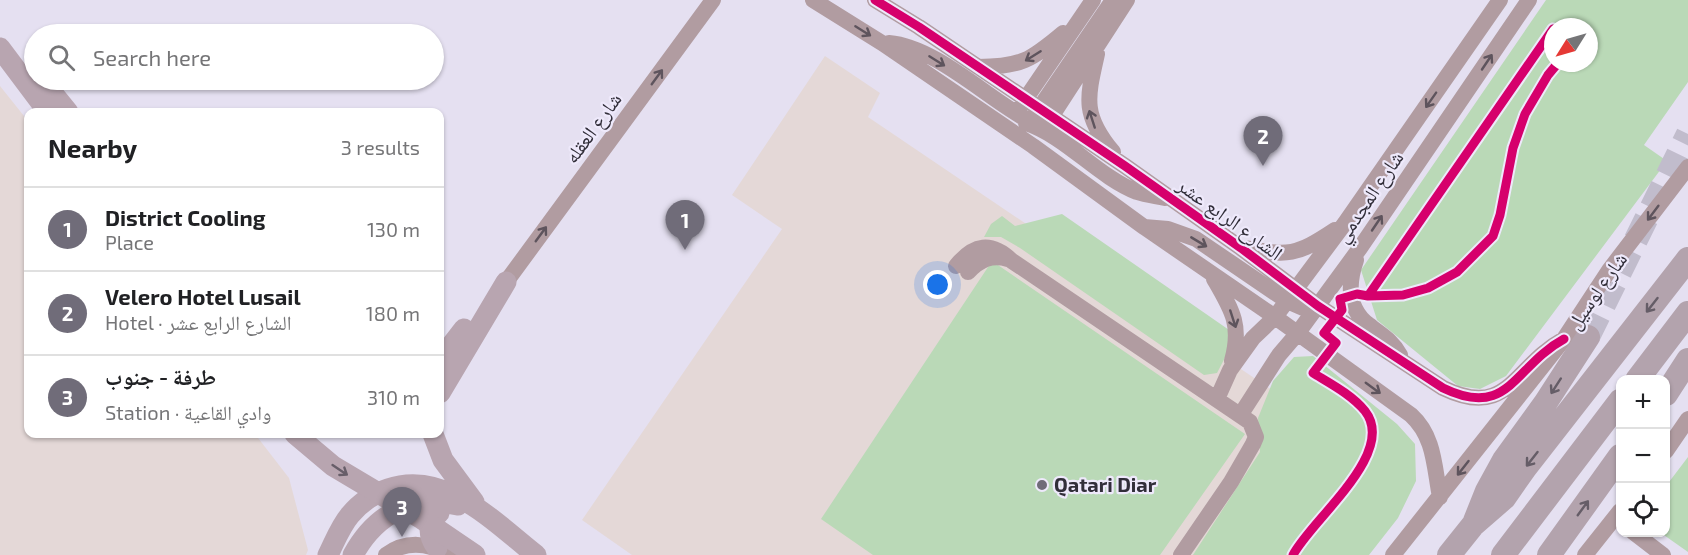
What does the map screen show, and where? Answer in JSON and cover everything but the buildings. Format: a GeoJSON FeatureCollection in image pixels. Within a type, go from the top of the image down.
{"type":"FeatureCollection","features":[{"type":"Feature","properties":{"kind":"highway"},"geometry":{"type":"LineString","coordinates":[[1449,555],[1473,525],[1504,498],[1688,259]]}},
{"type":"Feature","properties":{"kind":"highway"},"geometry":{"type":"LineString","coordinates":[[1641,375],[1688,313]]}},
{"type":"Feature","properties":{"kind":"highway"},"geometry":{"type":"LineString","coordinates":[[1473,525],[1487,491],[1504,460],[1546,402],[1588,337]]}},
{"type":"Feature","properties":{"kind":"highway"},"geometry":{"type":"LineString","coordinates":[[1670,387],[1688,360]]}},
{"type":"Feature","properties":{"kind":"highway"},"geometry":{"type":"LineString","coordinates":[[1503,555],[1616,406]]}},
{"type":"Feature","properties":{"kind":"highway"},"geometry":{"type":"LineString","coordinates":[[1549,555],[1616,462]]}},
{"type":"Feature","properties":{"kind":"main road"},"geometry":{"type":"LineString","coordinates":[[24,59],[10,43],[2,51],[24,83]]}},
{"type":"Feature","properties":{"kind":"main road"},"geometry":{"type":"LineString","coordinates":[[28,90],[41,108]]}},
{"type":"Feature","properties":{"kind":"main road"},"geometry":{"type":"LineString","coordinates":[[50,90],[65,108]]}},
{"type":"Feature","properties":{"kind":"main road"},"geometry":{"type":"LineString","coordinates":[[444,355],[482,306],[506,282]]}},
{"type":"Feature","properties":{"kind":"main road"},"geometry":{"type":"LineString","coordinates":[[444,386],[506,282]]}},
{"type":"Feature","properties":{"kind":"main road"},"geometry":{"type":"LineString","coordinates":[[300,438],[333,466],[422,519],[475,555]]}},
{"type":"Feature","properties":{"kind":"main road"},"geometry":{"type":"LineString","coordinates":[[434,438],[442,460],[484,514]]}},
{"type":"Feature","properties":{"kind":"main road"},"geometry":{"type":"LineString","coordinates":[[328,555],[351,513],[369,498],[392,488],[416,485],[440,489],[463,500],[536,555]]}},
{"type":"Feature","properties":{"kind":"main road"},"geometry":{"type":"LineString","coordinates":[[353,555],[368,531],[382,518],[399,509],[433,502],[450,504],[484,514]]}},
{"type":"Feature","properties":{"kind":"main road"},"geometry":{"type":"LineString","coordinates":[[443,551],[431,541],[429,532],[436,516],[444,511],[452,510],[484,514]]}},
{"type":"Feature","properties":{"kind":"street"},"geometry":{"type":"LineString","coordinates":[[813,0],[882,43],[1033,146],[1144,227],[1275,317],[1418,422],[1428,437],[1440,496]]}},
{"type":"Feature","properties":{"kind":"street","name":"الشارع الرابع عشر"},"geometry":{"type":"LineString","coordinates":[[875,0],[978,68],[1037,116],[1125,166],[1172,199],[1241,248],[1291,295],[1317,306],[1458,395],[1483,399],[1493,396],[1507,388],[1538,356],[1563,339]]}},
{"type":"Feature","properties":{"kind":"street"},"geometry":{"type":"LineString","coordinates":[[1033,146],[1029,134],[1078,21],[1092,0]]}},
{"type":"Feature","properties":{"kind":"street"},"geometry":{"type":"LineString","coordinates":[[1037,116],[1113,0]]}},
{"type":"Feature","properties":{"kind":"street"},"geometry":{"type":"LineString","coordinates":[[1005,127],[1037,116],[1101,39],[1127,0]]}},
{"type":"Feature","properties":{"kind":"street","name":"شارع المجدمي"},"geometry":{"type":"LineString","coordinates":[[1217,399],[1230,370],[1253,338],[1275,317],[1346,223],[1500,0]]}},
{"type":"Feature","properties":{"kind":"street","name":"شارع المجدمي"},"geometry":{"type":"LineString","coordinates":[[1241,414],[1279,355],[1360,248],[1529,0]]}},
{"type":"Feature","properties":{"kind":"street","name":"شارع العقله"},"geometry":{"type":"LineString","coordinates":[[506,282],[714,1]]}},
{"type":"Feature","properties":{"kind":"street"},"geometry":{"type":"LineString","coordinates":[[978,68],[1004,67],[1030,59],[1078,21]]}},
{"type":"Feature","properties":{"kind":"street"},"geometry":{"type":"LineString","coordinates":[[1101,39],[1090,86],[1089,112],[1101,137],[1125,166]]}},
{"type":"Feature","properties":{"kind":"street"},"geometry":{"type":"LineString","coordinates":[[882,43],[906,46],[927,55],[1016,113],[1037,116],[1121,184],[1139,193],[1172,199]]}},
{"type":"Feature","properties":{"kind":"street"},"geometry":{"type":"LineString","coordinates":[[1005,127],[1016,113]]}},
{"type":"Feature","properties":{"kind":"street","name":"شارع لوسيل"},"geometry":{"type":"LineString","coordinates":[[1393,555],[1563,339],[1610,269],[1688,166]]}},
{"type":"Feature","properties":{"kind":"street"},"geometry":{"type":"LineString","coordinates":[[1241,248],[1276,254],[1293,252],[1317,242],[1346,223]]}},
{"type":"Feature","properties":{"kind":"street"},"geometry":{"type":"LineString","coordinates":[[1144,227],[1168,230],[1196,239],[1291,295]]}},
{"type":"Feature","properties":{"kind":"street"},"geometry":{"type":"LineString","coordinates":[[962,269],[970,252],[982,247],[993,248],[1004,253],[1011,261],[1250,422],[1256,437],[1253,444],[1231,482],[1181,555]]}},
{"type":"Feature","properties":{"kind":"street"},"geometry":{"type":"LineString","coordinates":[[1360,248],[1352,272],[1350,290],[1353,302],[1362,319],[1391,342],[1404,363]]}},
{"type":"Feature","properties":{"kind":"street"},"geometry":{"type":"LineString","coordinates":[[1210,273],[1227,301],[1237,328],[1236,346],[1230,370]]}},
{"type":"Feature","properties":{"kind":"street"},"geometry":{"type":"LineString","coordinates":[[1670,443],[1688,419]]}},
{"type":"Feature","properties":{"kind":"street"},"geometry":{"type":"LineString","coordinates":[[1585,555],[1616,521]]}},
{"type":"Feature","properties":{"kind":"street"},"geometry":{"type":"LineString","coordinates":[[1640,537],[1663,555]]}},
{"type":"Feature","properties":{"kind":"street"},"geometry":{"type":"LineString","coordinates":[[386,555],[398,547],[407,545],[443,551]]}},
{"type":"Feature","properties":{"kind":"shaded area"},"geometry":{"type":"Polygon","coordinates":[[[825,56],[880,93],[868,117],[1300,409],[1196,555],[632,555],[582,520],[782,229],[732,195],[825,56]]]}},
{"type":"Feature","properties":{"kind":"shaded area"},"geometry":{"type":"Polygon","coordinates":[[[0,86],[24,116],[24,438],[258,438],[289,478],[308,550],[306,555],[0,555],[0,86]]]}},
{"type":"Feature","properties":{"kind":"green space"},"geometry":{"type":"Polygon","coordinates":[[[1546,0],[1688,0],[1688,82],[1644,145],[1667,161],[1506,376],[1480,389],[1458,386],[1377,320],[1361,270],[1546,0]]]}},
{"type":"Feature","properties":{"kind":"green space"},"geometry":{"type":"Polygon","coordinates":[[[1062,214],[1232,332],[1230,348],[1217,373],[1204,375],[1020,248],[1001,237],[984,237],[991,224],[1002,216],[1015,226],[1062,214]]]}},
{"type":"Feature","properties":{"kind":"green space"},"geometry":{"type":"Polygon","coordinates":[[[992,261],[1245,434],[1160,555],[873,555],[821,519],[992,261]]]}},
{"type":"Feature","properties":{"kind":"green space"},"geometry":{"type":"Polygon","coordinates":[[[1313,356],[1397,424],[1415,444],[1416,481],[1398,518],[1369,555],[1193,555],[1260,452],[1258,418],[1273,381],[1294,357],[1313,356]]]}},
{"type":"Feature","properties":{"kind":"green space"},"geometry":{"type":"Polygon","coordinates":[[[1688,457],[1688,552],[1667,537],[1670,537],[1670,481],[1688,457]]]}},
{"type":"Feature","properties":{"kind":"tunnel"},"geometry":{"type":"LineString","coordinates":[[1588,337],[1688,134]]}},
{"type":"Feature","properties":{"kind":"cycle path"},"geometry":{"type":"LineString","coordinates":[[875,0],[919,27],[1125,166],[1318,306],[1443,388],[1465,396],[1483,398],[1497,394],[1510,386],[1547,350],[1564,339]]}},
{"type":"Feature","properties":{"kind":"cycle path"},"geometry":{"type":"LineString","coordinates":[[1368,296],[1544,42]]}},
{"type":"Feature","properties":{"kind":"cycle path"},"geometry":{"type":"LineString","coordinates":[[1293,555],[1348,486],[1370,446],[1372,428],[1365,411],[1348,395],[1313,373],[1336,343],[1324,333],[1342,310],[1340,299],[1357,294],[1403,295],[1428,288],[1457,272],[1493,236],[1500,215],[1513,148],[1525,114],[1550,72]]}},
{"type":"Feature","properties":{"kind":"place","name":"Velero Hotel Lusail"},"geometry":{"type":"Point","coordinates":[1263,166]}},
{"type":"Feature","properties":{"kind":"place","name":"District Cooling"},"geometry":{"type":"Point","coordinates":[685,250]}},
{"type":"Feature","properties":{"kind":"place","name":"Qatari Diar"},"geometry":{"type":"Point","coordinates":[1042,485]}},
{"type":"Feature","properties":{"kind":"place","name":"طرفة - جنوب"},"geometry":{"type":"Point","coordinates":[402,537]}}]}
